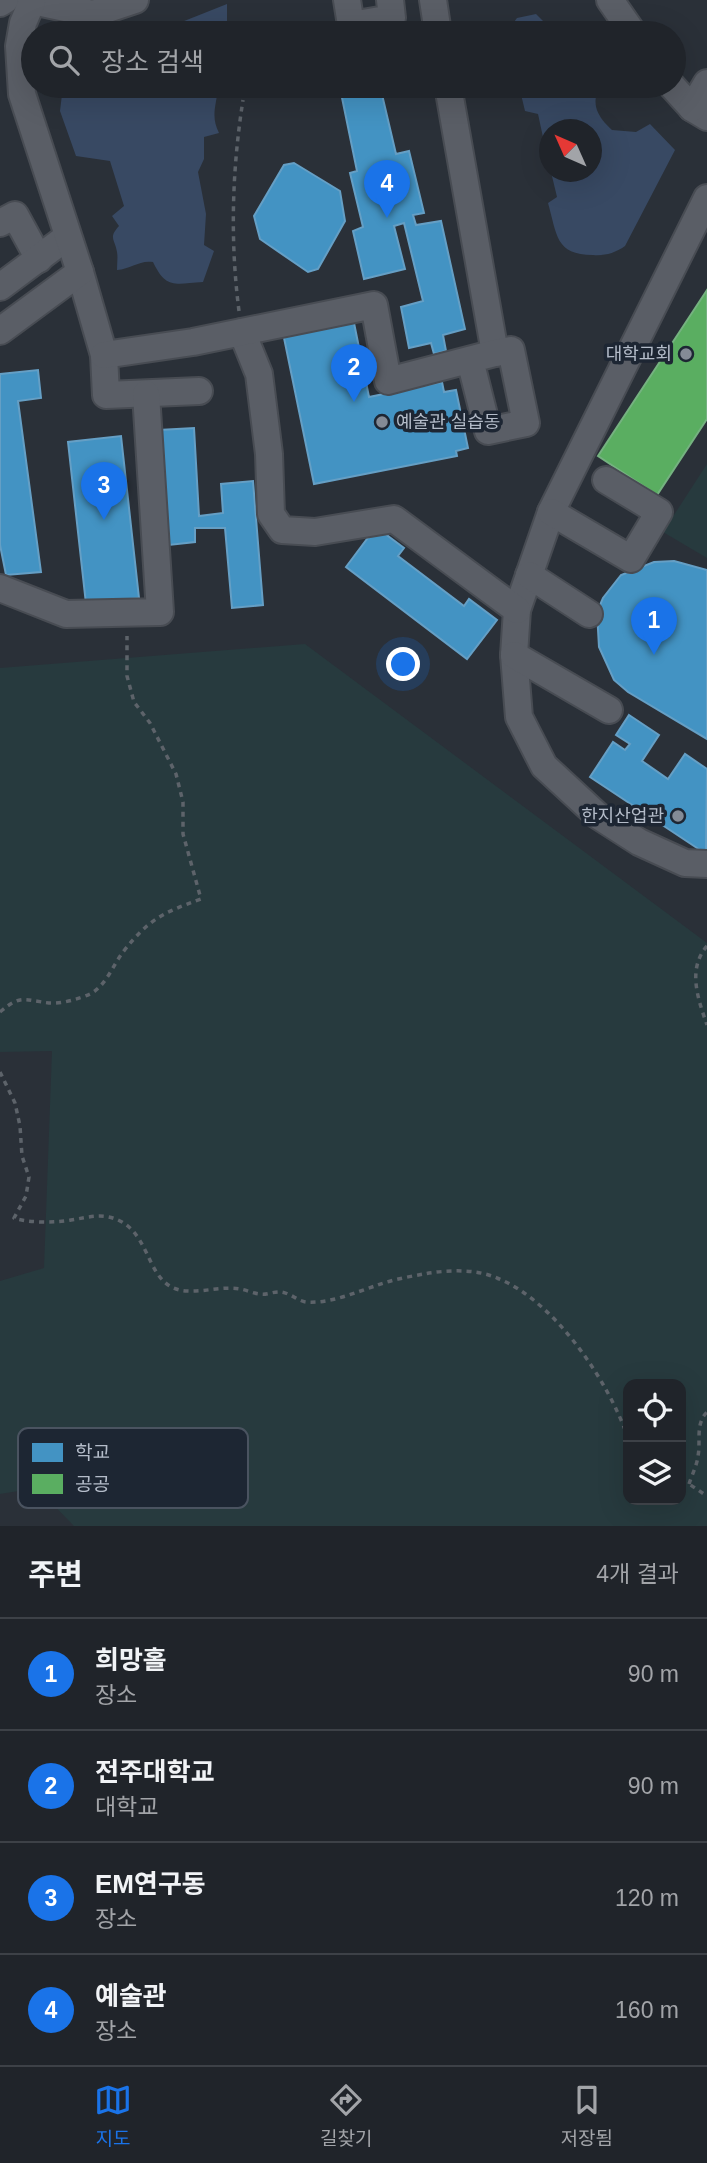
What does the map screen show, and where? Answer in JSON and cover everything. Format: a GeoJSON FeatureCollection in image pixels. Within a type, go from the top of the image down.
{"type":"FeatureCollection","features":[{"type":"Feature","properties":{"kind":"street"},"geometry":{"type":"LineString","coordinates":[[0,3],[5,0]]}},
{"type":"Feature","properties":{"kind":"street"},"geometry":{"type":"LineString","coordinates":[[24,21],[30,1],[93,14],[135,0]]}},
{"type":"Feature","properties":{"kind":"street"},"geometry":{"type":"LineString","coordinates":[[346,0],[350,21]]}},
{"type":"Feature","properties":{"kind":"street"},"geometry":{"type":"LineString","coordinates":[[374,21],[392,18],[390,0]]}},
{"type":"Feature","properties":{"kind":"street"},"geometry":{"type":"LineString","coordinates":[[433,0],[437,21]]}},
{"type":"Feature","properties":{"kind":"street"},"geometry":{"type":"LineString","coordinates":[[610,0],[625,21]]}},
{"type":"Feature","properties":{"kind":"street"},"geometry":{"type":"LineString","coordinates":[[21,34],[21,78]]}},
{"type":"Feature","properties":{"kind":"street"},"geometry":{"type":"LineString","coordinates":[[684,98],[699,112],[707,83]]}},
{"type":"Feature","properties":{"kind":"street"},"geometry":{"type":"LineString","coordinates":[[23,98],[104,355],[106,396],[199,391]]}},
{"type":"Feature","properties":{"kind":"street"},"geometry":{"type":"LineString","coordinates":[[450,98],[495,353]]}},
{"type":"Feature","properties":{"kind":"street"},"geometry":{"type":"LineString","coordinates":[[707,198],[551,512],[517,610],[514,655],[519,717],[544,766],[597,815],[639,842],[685,863],[707,864]]}},
{"type":"Feature","properties":{"kind":"street"},"geometry":{"type":"LineString","coordinates":[[0,223],[15,215],[39,260]]}},
{"type":"Feature","properties":{"kind":"street"},"geometry":{"type":"LineString","coordinates":[[0,287],[67,237]]}},
{"type":"Feature","properties":{"kind":"street"},"geometry":{"type":"LineString","coordinates":[[0,331],[80,272]]}},
{"type":"Feature","properties":{"kind":"street"},"geometry":{"type":"LineString","coordinates":[[104,355],[193,342],[374,304],[388,381],[495,353],[511,350],[526,422],[488,431],[470,360]]}},
{"type":"Feature","properties":{"kind":"street"},"geometry":{"type":"LineString","coordinates":[[242,332],[259,374],[269,454],[271,514],[282,530],[315,532],[394,519],[517,610]]}},
{"type":"Feature","properties":{"kind":"street"},"geometry":{"type":"LineString","coordinates":[[0,588],[66,614],[160,612],[146,394]]}},
{"type":"Feature","properties":{"kind":"street"},"geometry":{"type":"LineString","coordinates":[[551,512],[631,559],[659,512],[606,480]]}},
{"type":"Feature","properties":{"kind":"street"},"geometry":{"type":"LineString","coordinates":[[529,575],[589,614]]}},
{"type":"Feature","properties":{"kind":"street"},"geometry":{"type":"LineString","coordinates":[[514,655],[609,710]]}},
{"type":"Feature","properties":{"kind":"path"},"geometry":{"type":"LineString","coordinates":[[242,332],[233,266],[235,152],[243,100]]}},
{"type":"Feature","properties":{"kind":"path"},"geometry":{"type":"LineString","coordinates":[[0,1012],[11,1002],[27,997],[49,1003],[93,993],[109,975],[122,953],[157,916],[201,899],[183,834],[183,802],[176,774],[150,723],[134,702],[130,689],[127,677],[129,612]]}},
{"type":"Feature","properties":{"kind":"path"},"geometry":{"type":"LineString","coordinates":[[707,946],[699,955],[695,978],[698,1000],[707,1025]]}},
{"type":"Feature","properties":{"kind":"path"},"geometry":{"type":"LineString","coordinates":[[0,1072],[15,1103],[22,1156],[29,1177],[26,1196],[14,1218],[30,1223],[47,1220],[70,1221],[98,1215],[123,1222],[142,1242],[156,1274],[167,1287],[186,1291],[239,1288],[261,1295],[281,1292],[306,1302],[356,1294],[379,1284],[431,1273],[469,1270],[498,1278],[541,1308],[572,1340],[619,1412],[623,1424]]}},
{"type":"Feature","properties":{"kind":"path"},"geometry":{"type":"LineString","coordinates":[[690,1484],[699,1455],[702,1417],[707,1412]]}},
{"type":"Feature","properties":{"kind":"path"},"geometry":{"type":"LineString","coordinates":[[686,1484],[707,1496]]}},
{"type":"Feature","properties":{"kind":"green space"},"geometry":{"type":"Polygon","coordinates":[[[707,464],[707,558],[663,532],[707,464]]]}},
{"type":"Feature","properties":{"kind":"green space"},"geometry":{"type":"Polygon","coordinates":[[[305,644],[707,943],[707,1526],[74,1526],[56,1508],[248,1508],[248,1428],[18,1428],[18,1491],[0,1494],[0,1281],[44,1268],[52,1051],[0,1052],[0,668],[305,644]]]}},
{"type":"Feature","properties":{"kind":"water"},"geometry":{"type":"Polygon","coordinates":[[[227,4],[227,21],[184,21],[227,4]]]}},
{"type":"Feature","properties":{"kind":"water"},"geometry":{"type":"Polygon","coordinates":[[[536,14],[543,21],[515,21],[517,18],[536,14]]]}},
{"type":"Feature","properties":{"kind":"water"},"geometry":{"type":"Polygon","coordinates":[[[62,98],[216,98],[214,115],[219,133],[204,137],[204,159],[198,172],[206,214],[204,245],[214,251],[203,282],[185,284],[167,281],[153,262],[143,262],[117,270],[113,236],[119,226],[112,216],[124,206],[110,161],[76,156],[60,111],[62,98]]]}},
{"type":"Feature","properties":{"kind":"water"},"geometry":{"type":"Polygon","coordinates":[[[522,98],[596,98],[597,110],[612,130],[636,132],[650,124],[675,150],[625,246],[606,254],[581,254],[564,247],[560,241],[548,203],[557,197],[553,182],[602,182],[602,119],[539,119],[538,114],[525,111],[522,98]]]}},
{"type":"Feature","properties":{"kind":"building: 학교"},"geometry":{"type":"Polygon","coordinates":[[[342,98],[383,98],[396,154],[409,151],[424,213],[413,215],[416,225],[441,221],[465,329],[443,335],[446,351],[434,354],[431,343],[409,348],[401,307],[423,301],[404,223],[394,226],[405,269],[364,279],[353,231],[363,227],[350,173],[357,171],[342,98]]]}},
{"type":"Feature","properties":{"kind":"building: 학교"},"geometry":{"type":"Polygon","coordinates":[[[294,163],[340,191],[345,221],[318,269],[308,272],[260,239],[254,216],[284,165],[294,163]]]}},
{"type":"Feature","properties":{"kind":"building: 학교","name":"예술관 실습동"},"geometry":{"type":"Polygon","coordinates":[[[353,318],[369,397],[442,382],[444,392],[456,390],[468,448],[456,451],[457,456],[314,484],[283,333],[353,318]]]}},
{"type":"Feature","properties":{"kind":"building: 학교"},"geometry":{"type":"Polygon","coordinates":[[[38,370],[41,398],[18,401],[41,572],[6,575],[0,545],[0,374],[38,370]]]}},
{"type":"Feature","properties":{"kind":"building: 학교"},"geometry":{"type":"Polygon","coordinates":[[[194,428],[199,516],[223,513],[221,484],[253,481],[263,605],[232,608],[225,528],[195,528],[195,542],[169,545],[159,430],[194,428]]]}},
{"type":"Feature","properties":{"kind":"building: 학교"},"geometry":{"type":"Polygon","coordinates":[[[121,436],[139,598],[86,604],[68,442],[121,436]]]}},
{"type":"Feature","properties":{"kind":"building: 학교"},"geometry":{"type":"Polygon","coordinates":[[[376,527],[404,548],[398,556],[464,606],[469,599],[497,620],[467,659],[346,567],[376,527]]]}},
{"type":"Feature","properties":{"kind":"building: 학교"},"geometry":{"type":"Polygon","coordinates":[[[674,561],[707,570],[707,739],[628,692],[614,680],[599,647],[597,612],[603,598],[621,575],[654,562],[674,561]]]}},
{"type":"Feature","properties":{"kind":"building: 학교","name":"한지산업관"},"geometry":{"type":"Polygon","coordinates":[[[629,715],[659,735],[642,761],[668,779],[685,754],[707,769],[706,854],[590,777],[613,742],[625,750],[630,744],[616,735],[629,715]]]}},
{"type":"Feature","properties":{"kind":"building: 공공","name":"대학교회"},"geometry":{"type":"Polygon","coordinates":[[[707,290],[707,419],[657,495],[598,456],[707,290]]]}},
{"type":"Feature","properties":{"kind":"place","name":"예술관"},"geometry":{"type":"Point","coordinates":[387,218]}},
{"type":"Feature","properties":{"kind":"place","name":"대학교회"},"geometry":{"type":"Point","coordinates":[686,354]}},
{"type":"Feature","properties":{"kind":"place","name":"전주대학교"},"geometry":{"type":"Point","coordinates":[354,402]}},
{"type":"Feature","properties":{"kind":"place","name":"예술관 실습동"},"geometry":{"type":"Point","coordinates":[382,422]}},
{"type":"Feature","properties":{"kind":"place","name":"EM연구동"},"geometry":{"type":"Point","coordinates":[104,520]}},
{"type":"Feature","properties":{"kind":"place","name":"희망홀"},"geometry":{"type":"Point","coordinates":[654,655]}},
{"type":"Feature","properties":{"kind":"place","name":"한지산업관"},"geometry":{"type":"Point","coordinates":[678,816]}}]}
